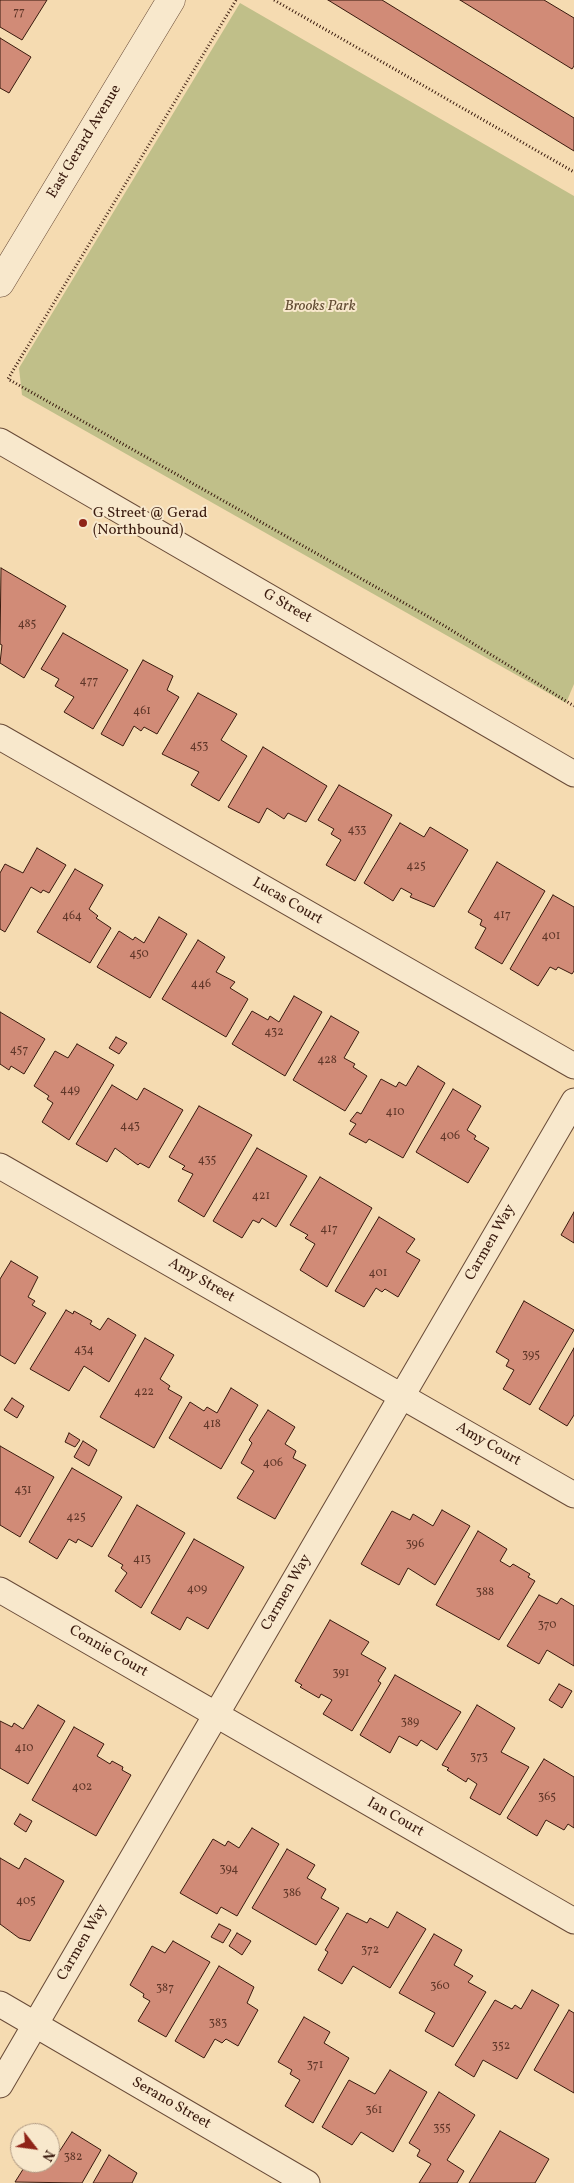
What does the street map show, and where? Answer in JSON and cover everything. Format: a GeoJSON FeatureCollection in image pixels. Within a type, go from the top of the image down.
{"type":"FeatureCollection","features":[{"type":"Feature","properties":{"kind":"street","name":"East Gerard Avenue"},"geometry":{"type":"LineString","coordinates":[[0,283],[171,0]]}},
{"type":"Feature","properties":{"kind":"street","name":"G Street"},"geometry":{"type":"LineString","coordinates":[[0,441],[574,774]]}},
{"type":"Feature","properties":{"kind":"street","name":"Lucas Court"},"geometry":{"type":"LineString","coordinates":[[0,737],[574,1066]]}},
{"type":"Feature","properties":{"kind":"street","name":"Carmen Way"},"geometry":{"type":"LineString","coordinates":[[0,2085],[574,1101]]}},
{"type":"Feature","properties":{"kind":"street","name":"Amy Street"},"geometry":{"type":"LineString","coordinates":[[0,1166],[402,1395]]}},
{"type":"Feature","properties":{"kind":"street","name":"Amy Court"},"geometry":{"type":"LineString","coordinates":[[402,1395],[574,1495]]}},
{"type":"Feature","properties":{"kind":"street","name":"Connie Court"},"geometry":{"type":"LineString","coordinates":[[0,1590],[216,1715]]}},
{"type":"Feature","properties":{"kind":"street","name":"Ian Court"},"geometry":{"type":"LineString","coordinates":[[216,1715],[574,1921]]}},
{"type":"Feature","properties":{"kind":"street","name":"Serano Street"},"geometry":{"type":"LineString","coordinates":[[0,2004],[307,2183]]}},
{"type":"Feature","properties":{"kind":"path"},"geometry":{"type":"LineString","coordinates":[[236,0],[8,379],[443,625],[574,706]]}},
{"type":"Feature","properties":{"kind":"path"},"geometry":{"type":"LineString","coordinates":[[274,0],[574,172]]}},
{"type":"Feature","properties":{"kind":"green space","name":"Brooks Park"},"geometry":{"type":"Polygon","coordinates":[[[240,3],[574,196],[574,684],[566,703],[22,395],[19,368],[240,3]]]}},
{"type":"Feature","properties":{"kind":"building"},"geometry":{"type":"Polygon","coordinates":[[[0,0],[47,0],[22,40],[0,27],[0,0]]]}},
{"type":"Feature","properties":{"kind":"building"},"geometry":{"type":"Polygon","coordinates":[[[328,0],[382,0],[574,118],[574,151],[328,0]]]}},
{"type":"Feature","properties":{"kind":"building"},"geometry":{"type":"Polygon","coordinates":[[[460,0],[544,0],[574,18],[574,66],[572,69],[460,0]]]}},
{"type":"Feature","properties":{"kind":"building"},"geometry":{"type":"Polygon","coordinates":[[[0,38],[31,57],[9,93],[0,88],[0,38]]]}},
{"type":"Feature","properties":{"kind":"building"},"geometry":{"type":"Polygon","coordinates":[[[1,568],[66,606],[24,678],[0,663],[2,645],[0,644],[1,568]]]}},
{"type":"Feature","properties":{"kind":"building"},"geometry":{"type":"Polygon","coordinates":[[[63,633],[128,670],[93,729],[64,712],[74,697],[55,686],[59,679],[41,669],[63,633]]]}},
{"type":"Feature","properties":{"kind":"building"},"geometry":{"type":"Polygon","coordinates":[[[143,660],[173,676],[167,690],[179,697],[157,734],[144,727],[141,731],[134,726],[123,746],[101,734],[143,660]]]}},
{"type":"Feature","properties":{"kind":"building"},"geometry":{"type":"Polygon","coordinates":[[[198,693],[237,714],[221,740],[247,756],[219,801],[191,785],[199,772],[162,754],[198,693]]]}},
{"type":"Feature","properties":{"kind":"building"},"geometry":{"type":"Polygon","coordinates":[[[263,747],[327,786],[306,822],[288,813],[284,819],[267,808],[259,823],[228,807],[263,747]]]}},
{"type":"Feature","properties":{"kind":"building"},"geometry":{"type":"Polygon","coordinates":[[[339,785],[392,815],[355,881],[326,865],[341,840],[331,834],[334,829],[318,820],[339,785]]]}},
{"type":"Feature","properties":{"kind":"building"},"geometry":{"type":"Polygon","coordinates":[[[400,823],[424,837],[430,827],[468,850],[434,907],[410,897],[412,894],[401,888],[393,901],[364,883],[400,823]]]}},
{"type":"Feature","properties":{"kind":"building"},"geometry":{"type":"Polygon","coordinates":[[[37,848],[66,865],[49,893],[43,890],[41,893],[31,887],[5,932],[0,929],[0,873],[5,864],[23,873],[37,848]]]}},
{"type":"Feature","properties":{"kind":"building"},"geometry":{"type":"Polygon","coordinates":[[[497,862],[545,891],[502,964],[475,948],[486,928],[480,925],[482,920],[468,912],[497,862]]]}},
{"type":"Feature","properties":{"kind":"building"},"geometry":{"type":"Polygon","coordinates":[[[75,869],[103,885],[89,909],[98,916],[96,918],[111,928],[90,963],[37,932],[75,869]]]}},
{"type":"Feature","properties":{"kind":"building"},"geometry":{"type":"Polygon","coordinates":[[[553,895],[574,907],[574,971],[572,974],[558,967],[556,970],[550,967],[538,986],[510,969],[553,895]]]}},
{"type":"Feature","properties":{"kind":"building"},"geometry":{"type":"Polygon","coordinates":[[[159,917],[187,934],[150,998],[97,967],[119,931],[133,940],[135,937],[144,943],[159,917]]]}},
{"type":"Feature","properties":{"kind":"building"},"geometry":{"type":"Polygon","coordinates":[[[198,940],[225,957],[216,972],[235,982],[230,988],[248,999],[226,1037],[162,999],[198,940]]]}},
{"type":"Feature","properties":{"kind":"building"},"geometry":{"type":"Polygon","coordinates":[[[294,996],[322,1012],[285,1076],[232,1044],[252,1011],[268,1020],[270,1016],[279,1022],[294,996]]]}},
{"type":"Feature","properties":{"kind":"building"},"geometry":{"type":"Polygon","coordinates":[[[0,1012],[45,1039],[24,1074],[11,1066],[9,1070],[0,1064],[0,1012]]]}},
{"type":"Feature","properties":{"kind":"building"},"geometry":{"type":"Polygon","coordinates":[[[331,1016],[359,1032],[344,1058],[355,1064],[353,1067],[367,1076],[345,1111],[293,1080],[331,1016]]]}},
{"type":"Feature","properties":{"kind":"building"},"geometry":{"type":"Polygon","coordinates":[[[116,1037],[127,1043],[119,1054],[109,1048],[116,1037]]]}},
{"type":"Feature","properties":{"kind":"building"},"geometry":{"type":"Polygon","coordinates":[[[77,1044],[114,1065],[69,1140],[42,1122],[53,1103],[47,1099],[49,1096],[34,1086],[55,1051],[68,1058],[77,1044]]]}},
{"type":"Feature","properties":{"kind":"building"},"geometry":{"type":"Polygon","coordinates":[[[418,1066],[445,1083],[403,1158],[369,1139],[366,1143],[349,1134],[356,1124],[350,1121],[357,1112],[361,1114],[381,1079],[396,1087],[399,1082],[406,1086],[418,1066]]]}},
{"type":"Feature","properties":{"kind":"building"},"geometry":{"type":"Polygon","coordinates":[[[112,1085],[137,1100],[144,1088],[183,1110],[149,1168],[140,1163],[138,1165],[115,1148],[107,1162],[76,1144],[112,1085]]]}},
{"type":"Feature","properties":{"kind":"building"},"geometry":{"type":"Polygon","coordinates":[[[453,1089],[481,1106],[467,1130],[476,1136],[474,1139],[489,1148],[468,1183],[416,1152],[453,1089]]]}},
{"type":"Feature","properties":{"kind":"building"},"geometry":{"type":"Polygon","coordinates":[[[199,1106],[252,1135],[204,1217],[178,1201],[193,1174],[182,1169],[185,1166],[169,1157],[199,1106]]]}},
{"type":"Feature","properties":{"kind":"building"},"geometry":{"type":"Polygon","coordinates":[[[257,1148],[307,1176],[276,1227],[262,1218],[259,1223],[253,1220],[242,1238],[213,1221],[257,1148]]]}},
{"type":"Feature","properties":{"kind":"building"},"geometry":{"type":"Polygon","coordinates":[[[320,1177],[372,1208],[327,1287],[300,1270],[315,1244],[305,1238],[308,1235],[290,1225],[320,1177]]]}},
{"type":"Feature","properties":{"kind":"building"},"geometry":{"type":"Polygon","coordinates":[[[574,1212],[574,1243],[561,1235],[574,1212]]]}},
{"type":"Feature","properties":{"kind":"building"},"geometry":{"type":"Polygon","coordinates":[[[379,1217],[415,1239],[406,1252],[420,1260],[398,1297],[385,1289],[382,1292],[376,1288],[364,1307],[335,1291],[379,1217]]]}},
{"type":"Feature","properties":{"kind":"building"},"geometry":{"type":"Polygon","coordinates":[[[11,1261],[38,1277],[28,1297],[35,1301],[32,1305],[46,1313],[15,1364],[0,1355],[0,1279],[11,1261]]]}},
{"type":"Feature","properties":{"kind":"building"},"geometry":{"type":"Polygon","coordinates":[[[524,1301],[574,1330],[530,1405],[503,1389],[514,1370],[506,1366],[509,1360],[496,1352],[524,1301]]]}},
{"type":"Feature","properties":{"kind":"building"},"geometry":{"type":"Polygon","coordinates":[[[66,1310],[73,1314],[74,1311],[92,1321],[90,1324],[100,1330],[108,1318],[136,1335],[109,1382],[84,1366],[69,1391],[30,1369],[66,1310]]]}},
{"type":"Feature","properties":{"kind":"building"},"geometry":{"type":"Polygon","coordinates":[[[145,1338],[174,1355],[160,1379],[170,1386],[168,1389],[182,1397],[154,1448],[100,1417],[145,1338]]]}},
{"type":"Feature","properties":{"kind":"building"},"geometry":{"type":"Polygon","coordinates":[[[574,1348],[574,1415],[567,1426],[539,1409],[574,1348]]]}},
{"type":"Feature","properties":{"kind":"building"},"geometry":{"type":"Polygon","coordinates":[[[231,1388],[258,1405],[221,1469],[169,1438],[190,1402],[204,1411],[207,1407],[217,1413],[231,1388]]]}},
{"type":"Feature","properties":{"kind":"building"},"geometry":{"type":"Polygon","coordinates":[[[12,1398],[24,1406],[17,1418],[4,1410],[12,1398]]]}},
{"type":"Feature","properties":{"kind":"building"},"geometry":{"type":"Polygon","coordinates":[[[268,1410],[295,1427],[285,1444],[296,1451],[293,1458],[306,1465],[275,1519],[237,1498],[254,1471],[241,1463],[252,1443],[249,1440],[268,1410]]]}},
{"type":"Feature","properties":{"kind":"building"},"geometry":{"type":"Polygon","coordinates":[[[69,1433],[80,1440],[75,1447],[65,1442],[69,1433]]]}},
{"type":"Feature","properties":{"kind":"building"},"geometry":{"type":"Polygon","coordinates":[[[83,1441],[97,1450],[89,1466],[74,1457],[83,1441]]]}},
{"type":"Feature","properties":{"kind":"building"},"geometry":{"type":"Polygon","coordinates":[[[0,1446],[54,1477],[20,1537],[0,1525],[0,1446]]]}},
{"type":"Feature","properties":{"kind":"building"},"geometry":{"type":"Polygon","coordinates":[[[72,1468],[122,1497],[92,1547],[78,1539],[76,1543],[69,1539],[57,1559],[29,1542],[72,1468]]]}},
{"type":"Feature","properties":{"kind":"building"},"geometry":{"type":"Polygon","coordinates":[[[137,1505],[185,1533],[141,1608],[115,1591],[127,1573],[121,1568],[123,1565],[108,1556],[137,1505]]]}},
{"type":"Feature","properties":{"kind":"building"},"geometry":{"type":"Polygon","coordinates":[[[442,1510],[470,1526],[435,1585],[408,1568],[399,1585],[361,1564],[392,1511],[410,1520],[413,1514],[433,1526],[442,1510]]]}},
{"type":"Feature","properties":{"kind":"building"},"geometry":{"type":"Polygon","coordinates":[[[478,1531],[507,1549],[500,1561],[510,1567],[513,1564],[530,1574],[528,1577],[535,1581],[499,1640],[436,1605],[478,1531]]]}},
{"type":"Feature","properties":{"kind":"building"},"geometry":{"type":"Polygon","coordinates":[[[194,1539],[244,1567],[208,1629],[187,1617],[180,1630],[151,1613],[194,1539]]]}},
{"type":"Feature","properties":{"kind":"building"},"geometry":{"type":"Polygon","coordinates":[[[539,1595],[557,1604],[561,1598],[574,1606],[574,1666],[547,1650],[539,1664],[507,1646],[539,1595]]]}},
{"type":"Feature","properties":{"kind":"building"},"geometry":{"type":"Polygon","coordinates":[[[330,1620],[369,1642],[361,1654],[386,1668],[378,1681],[381,1683],[352,1731],[323,1714],[332,1700],[321,1694],[319,1698],[300,1687],[302,1685],[295,1681],[330,1620]]]}},
{"type":"Feature","properties":{"kind":"building"},"geometry":{"type":"Polygon","coordinates":[[[395,1675],[461,1712],[437,1750],[421,1740],[417,1746],[399,1736],[390,1753],[360,1735],[395,1675]]]}},
{"type":"Feature","properties":{"kind":"building"},"geometry":{"type":"Polygon","coordinates":[[[559,1684],[572,1691],[562,1708],[549,1700],[559,1684]]]}},
{"type":"Feature","properties":{"kind":"building"},"geometry":{"type":"Polygon","coordinates":[[[38,1705],[65,1721],[28,1784],[0,1768],[0,1721],[12,1727],[14,1723],[23,1729],[38,1705]]]}},
{"type":"Feature","properties":{"kind":"building"},"geometry":{"type":"Polygon","coordinates":[[[477,1705],[515,1728],[501,1752],[529,1767],[500,1815],[470,1798],[477,1784],[468,1778],[466,1782],[447,1770],[449,1768],[442,1765],[477,1705]]]}},
{"type":"Feature","properties":{"kind":"building"},"geometry":{"type":"Polygon","coordinates":[[[74,1727],[104,1744],[97,1756],[110,1764],[112,1761],[123,1767],[122,1770],[131,1775],[96,1836],[32,1800],[74,1727]]]}},
{"type":"Feature","properties":{"kind":"building"},"geometry":{"type":"Polygon","coordinates":[[[544,1759],[574,1777],[574,1828],[568,1824],[564,1830],[546,1820],[537,1836],[507,1818],[544,1759]]]}},
{"type":"Feature","properties":{"kind":"building"},"geometry":{"type":"Polygon","coordinates":[[[20,1814],[32,1821],[26,1832],[14,1824],[20,1814]]]}},
{"type":"Feature","properties":{"kind":"building"},"geometry":{"type":"Polygon","coordinates":[[[252,1828],[279,1844],[237,1916],[221,1907],[217,1914],[180,1893],[213,1839],[225,1846],[228,1841],[239,1848],[252,1828]]]}},
{"type":"Feature","properties":{"kind":"building"},"geometry":{"type":"Polygon","coordinates":[[[287,1849],[315,1865],[307,1878],[326,1889],[321,1898],[339,1908],[316,1945],[252,1908],[287,1849]]]}},
{"type":"Feature","properties":{"kind":"building"},"geometry":{"type":"Polygon","coordinates":[[[0,1858],[19,1869],[25,1858],[64,1881],[30,1941],[19,1938],[0,1924],[0,1858]]]}},
{"type":"Feature","properties":{"kind":"building"},"geometry":{"type":"Polygon","coordinates":[[[397,1912],[426,1929],[390,1988],[353,1966],[342,1984],[318,1970],[328,1952],[325,1950],[347,1913],[367,1923],[370,1918],[388,1928],[397,1912]]]}},
{"type":"Feature","properties":{"kind":"building"},"geometry":{"type":"Polygon","coordinates":[[[219,1924],[231,1930],[223,1943],[211,1937],[219,1924]]]}},
{"type":"Feature","properties":{"kind":"building"},"geometry":{"type":"Polygon","coordinates":[[[237,1933],[251,1941],[242,1955],[229,1946],[237,1933]]]}},
{"type":"Feature","properties":{"kind":"building"},"geometry":{"type":"Polygon","coordinates":[[[434,1934],[462,1950],[454,1965],[473,1976],[468,1982],[486,1992],[453,2047],[425,2031],[435,2013],[399,1993],[434,1934]]]}},
{"type":"Feature","properties":{"kind":"building"},"geometry":{"type":"Polygon","coordinates":[[[173,1941],[210,1962],[166,2037],[138,2021],[150,2001],[143,1997],[144,1994],[130,1985],[152,1946],[165,1953],[173,1941]]]}},
{"type":"Feature","properties":{"kind":"building"},"geometry":{"type":"Polygon","coordinates":[[[219,1966],[254,1987],[247,2003],[258,2010],[238,2046],[226,2039],[222,2043],[215,2039],[204,2058],[175,2041],[219,1966]]]}},
{"type":"Feature","properties":{"kind":"building"},"geometry":{"type":"Polygon","coordinates":[[[532,1990],[559,2005],[517,2079],[483,2060],[474,2077],[455,2065],[495,2000],[512,2009],[515,2005],[521,2009],[532,1990]]]}},
{"type":"Feature","properties":{"kind":"building"},"geometry":{"type":"Polygon","coordinates":[[[569,2010],[574,2013],[574,2093],[534,2070],[569,2010]]]}},
{"type":"Feature","properties":{"kind":"building"},"geometry":{"type":"Polygon","coordinates":[[[304,2017],[330,2032],[324,2043],[349,2058],[313,2123],[285,2106],[300,2080],[290,2074],[292,2070],[278,2062],[304,2017]]]}},
{"type":"Feature","properties":{"kind":"building"},"geometry":{"type":"Polygon","coordinates":[[[390,2070],[427,2092],[393,2152],[361,2132],[352,2145],[322,2127],[349,2080],[375,2094],[390,2070]]]}},
{"type":"Feature","properties":{"kind":"building"},"geometry":{"type":"Polygon","coordinates":[[[439,2092],[475,2115],[447,2160],[464,2171],[457,2183],[419,2183],[431,2164],[417,2156],[420,2150],[409,2143],[439,2092]]]}},
{"type":"Feature","properties":{"kind":"building"},"geometry":{"type":"Polygon","coordinates":[[[500,2131],[549,2159],[535,2183],[469,2183],[500,2131]]]}},
{"type":"Feature","properties":{"kind":"building"},"geometry":{"type":"Polygon","coordinates":[[[72,2132],[101,2150],[82,2183],[15,2182],[21,2173],[60,2173],[60,2150],[72,2132]]]}},
{"type":"Feature","properties":{"kind":"building"},"geometry":{"type":"Polygon","coordinates":[[[109,2155],[137,2173],[132,2183],[93,2183],[109,2155]]]}},
{"type":"Feature","properties":{"kind":"place","name":"G Street @ Gerad (Northbound)"},"geometry":{"type":"Point","coordinates":[83,523]}}]}
